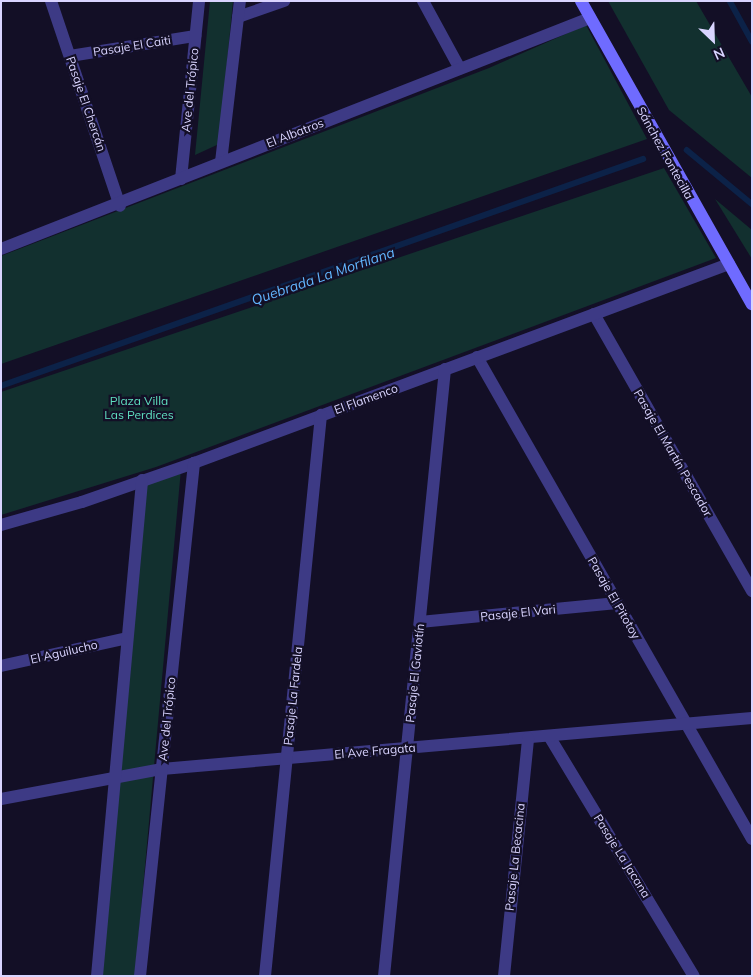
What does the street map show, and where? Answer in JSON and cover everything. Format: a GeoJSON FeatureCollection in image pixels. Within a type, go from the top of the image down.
{"type":"FeatureCollection","features":[{"type":"Feature","properties":{"kind":"street","name":"Pasaje El Chercán"},"geometry":{"type":"LineString","coordinates":[[51,1],[120,206]]}},
{"type":"Feature","properties":{"kind":"street","name":"Ave del Trópico"},"geometry":{"type":"LineString","coordinates":[[181,179],[199,1]]}},
{"type":"Feature","properties":{"kind":"street"},"geometry":{"type":"LineString","coordinates":[[221,162],[240,1]]}},
{"type":"Feature","properties":{"kind":"street"},"geometry":{"type":"LineString","coordinates":[[238,17],[284,1]]}},
{"type":"Feature","properties":{"kind":"street"},"geometry":{"type":"LineString","coordinates":[[423,1],[460,69]]}},
{"type":"Feature","properties":{"kind":"street","name":"Sánchez Fontecilla"},"geometry":{"type":"LineString","coordinates":[[581,1],[752,304]]}},
{"type":"Feature","properties":{"kind":"street","name":"El Albatros"},"geometry":{"type":"LineString","coordinates":[[3,245],[120,206],[221,162],[590,18]]}},
{"type":"Feature","properties":{"kind":"street","name":"Pasaje El Caiti"},"geometry":{"type":"LineString","coordinates":[[70,56],[195,36]]}},
{"type":"Feature","properties":{"kind":"street","name":"El Flamenco"},"geometry":{"type":"LineString","coordinates":[[1,524],[194,463],[729,264]]}},
{"type":"Feature","properties":{"kind":"street","name":"Pasaje El Martín Pescador"},"geometry":{"type":"LineString","coordinates":[[594,314],[752,591]]}},
{"type":"Feature","properties":{"kind":"street","name":"Pasaje El Pitotoy"},"geometry":{"type":"LineString","coordinates":[[477,357],[752,839]]}},
{"type":"Feature","properties":{"kind":"street","name":"Pasaje El Gaviotín"},"geometry":{"type":"LineString","coordinates":[[384,976],[445,370]]}},
{"type":"Feature","properties":{"kind":"street","name":"Pasaje La Fardela"},"geometry":{"type":"LineString","coordinates":[[265,976],[321,415]]}},
{"type":"Feature","properties":{"kind":"street","name":"Ave del Trópico"},"geometry":{"type":"LineString","coordinates":[[140,976],[194,463]]}},
{"type":"Feature","properties":{"kind":"street"},"geometry":{"type":"LineString","coordinates":[[97,976],[142,480]]}},
{"type":"Feature","properties":{"kind":"street","name":"Pasaje El Vari"},"geometry":{"type":"LineString","coordinates":[[420,622],[617,603]]}},
{"type":"Feature","properties":{"kind":"street","name":"El Aguilucho"},"geometry":{"type":"LineString","coordinates":[[1,666],[128,638]]}},
{"type":"Feature","properties":{"kind":"street","name":"El Ave Fragata"},"geometry":{"type":"LineString","coordinates":[[1,799],[115,776],[162,769],[752,718]]}},
{"type":"Feature","properties":{"kind":"street","name":"Pasaje La Jacana"},"geometry":{"type":"LineString","coordinates":[[549,736],[694,976]]}},
{"type":"Feature","properties":{"kind":"street","name":"Pasaje La Becacina"},"geometry":{"type":"LineString","coordinates":[[504,976],[528,738]]}},
{"type":"Feature","properties":{"kind":"green space"},"geometry":{"type":"Polygon","coordinates":[[[210,1],[233,1],[219,144],[195,155],[210,1]]]}},
{"type":"Feature","properties":{"kind":"green space"},"geometry":{"type":"Polygon","coordinates":[[[608,1],[696,1],[752,97],[752,178],[669,110],[608,1]]]}},
{"type":"Feature","properties":{"kind":"green space"},"geometry":{"type":"Polygon","coordinates":[[[586,25],[647,139],[1,364],[1,256],[489,68],[586,25]]]}},
{"type":"Feature","properties":{"kind":"green space","name":"Plaza Villa Las Perdices"},"geometry":{"type":"Polygon","coordinates":[[[664,168],[716,258],[156,467],[1,515],[1,392],[664,168]]]}},
{"type":"Feature","properties":{"kind":"green space"},"geometry":{"type":"Polygon","coordinates":[[[715,199],[752,230],[752,259],[715,199]]]}},
{"type":"Feature","properties":{"kind":"green space"},"geometry":{"type":"Polygon","coordinates":[[[181,469],[135,976],[101,976],[146,483],[181,469]]]}},
{"type":"Feature","properties":{"kind":"waterway"},"geometry":{"type":"LineString","coordinates":[[730,1],[752,41]]}},
{"type":"Feature","properties":{"kind":"waterway","name":"Quebrada La Morfilana"},"geometry":{"type":"LineString","coordinates":[[687,150],[752,204]]}},
{"type":"Feature","properties":{"kind":"waterway","name":"Quebrada La Morfilana"},"geometry":{"type":"LineString","coordinates":[[1,386],[643,159]]}}]}
